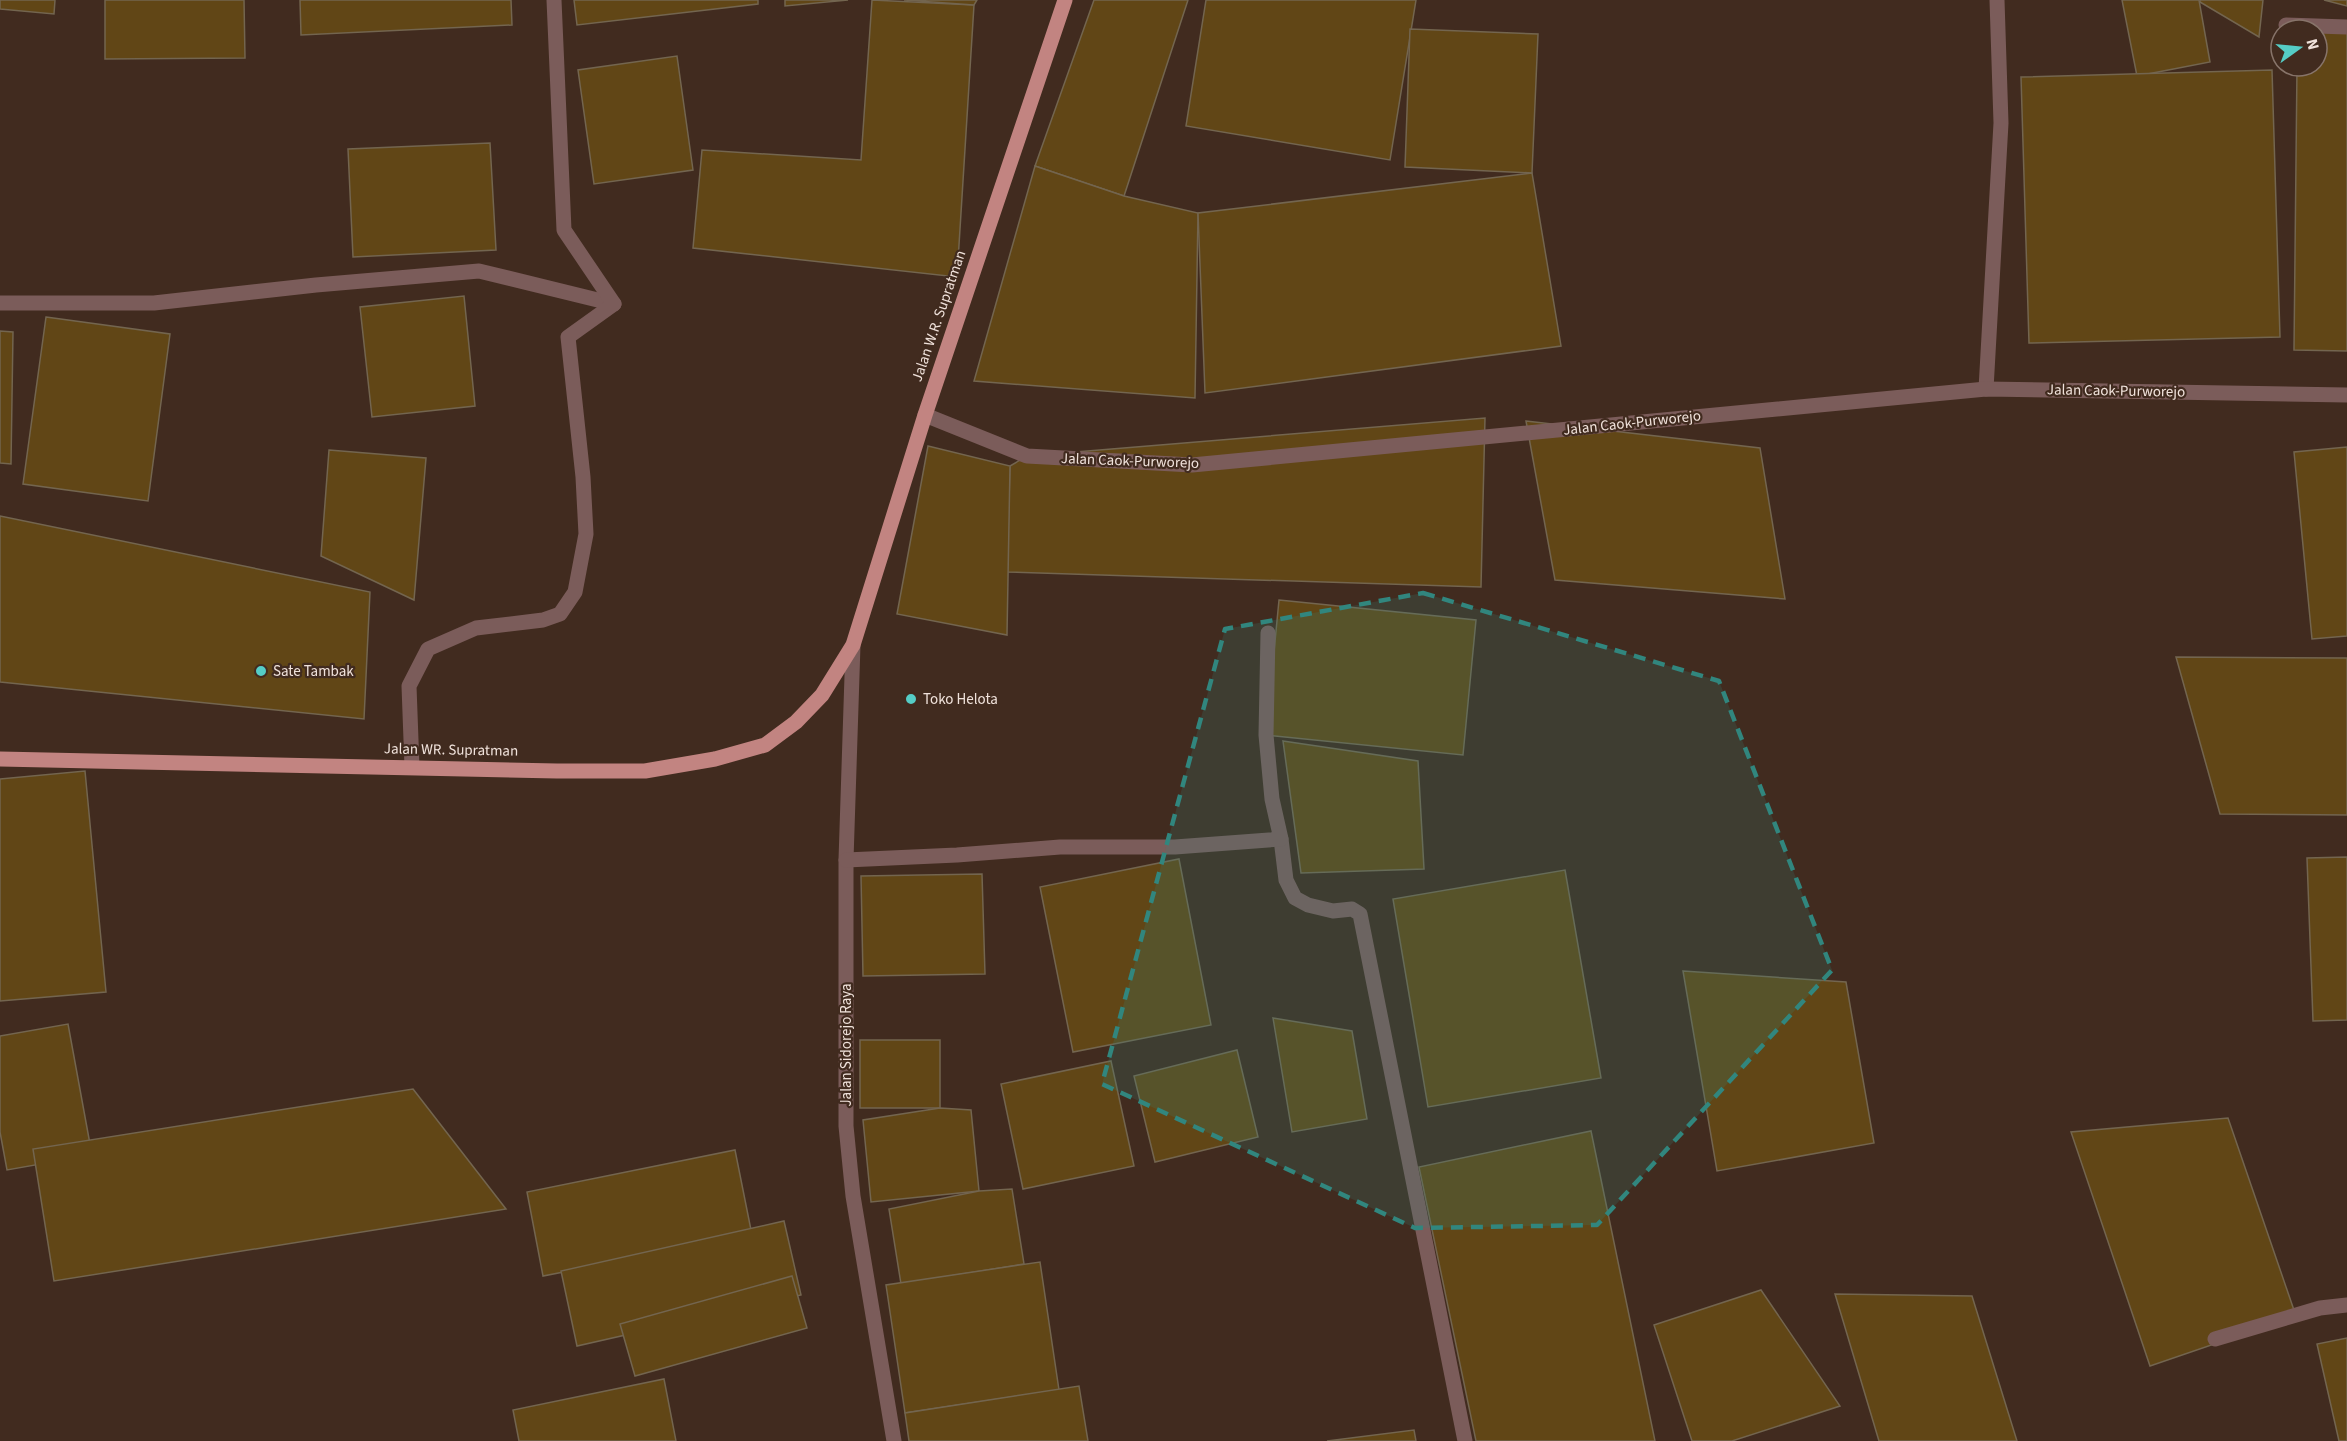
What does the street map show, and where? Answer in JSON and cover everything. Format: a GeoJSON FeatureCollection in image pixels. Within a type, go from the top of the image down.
{"type":"FeatureCollection","features":[{"type":"Feature","properties":{"kind":"main road","name":"Jalan W.R. Supratman"},"geometry":{"type":"LineString","coordinates":[[853,645],[925,415],[1065,0]]}},
{"type":"Feature","properties":{"kind":"main road","name":"Jalan WR. Supratman"},"geometry":{"type":"LineString","coordinates":[[0,759],[645,771],[715,759],[765,744],[796,722],[822,695],[853,645]]}},
{"type":"Feature","properties":{"kind":"street"},"geometry":{"type":"LineString","coordinates":[[554,0],[564,230],[614,304]]}},
{"type":"Feature","properties":{"kind":"street"},"geometry":{"type":"LineString","coordinates":[[1986,389],[2001,123],[1997,0]]}},
{"type":"Feature","properties":{"kind":"street"},"geometry":{"type":"LineString","coordinates":[[2329,26],[2347,27]]}},
{"type":"Feature","properties":{"kind":"street"},"geometry":{"type":"LineString","coordinates":[[0,303],[154,303],[316,285],[479,271],[614,304]]}},
{"type":"Feature","properties":{"kind":"street"},"geometry":{"type":"LineString","coordinates":[[412,767],[409,686],[428,649],[476,628],[543,620],[560,614],[575,592],[586,534],[583,477],[568,337],[614,304]]}},
{"type":"Feature","properties":{"kind":"street","name":"Jalan Caok-Purworejo"},"geometry":{"type":"LineString","coordinates":[[925,415],[1027,456],[1192,465],[1986,389],[2347,395]]}},
{"type":"Feature","properties":{"kind":"street"},"geometry":{"type":"LineString","coordinates":[[1268,633],[1266,735],[1272,799],[1281,839],[1286,880],[1295,898],[1308,905],[1333,911],[1352,909],[1360,914],[1465,1441]]}},
{"type":"Feature","properties":{"kind":"street","name":"Jalan Sidorejo Raya"},"geometry":{"type":"LineString","coordinates":[[853,645],[846,860],[846,1126],[854,1196],[894,1441]]}},
{"type":"Feature","properties":{"kind":"street"},"geometry":{"type":"LineString","coordinates":[[846,860],[1060,847],[1175,847],[1281,839]]}},
{"type":"Feature","properties":{"kind":"street"},"geometry":{"type":"LineString","coordinates":[[2215,1339],[2320,1308],[2347,1305]]}},
{"type":"Feature","properties":{"kind":"highlighted area"},"geometry":{"type":"Polygon","coordinates":[[[1423,593],[1719,681],[1832,970],[1597,1225],[1415,1228],[1102,1084],[1225,629],[1423,593]]]}},
{"type":"Feature","properties":{"kind":"building"},"geometry":{"type":"Polygon","coordinates":[[[0,0],[55,0],[54,14],[0,9],[0,0]]]}},
{"type":"Feature","properties":{"kind":"building"},"geometry":{"type":"Polygon","coordinates":[[[105,0],[244,0],[245,58],[105,59],[105,0]]]}},
{"type":"Feature","properties":{"kind":"building"},"geometry":{"type":"Polygon","coordinates":[[[300,0],[511,0],[512,25],[301,35],[300,0]]]}},
{"type":"Feature","properties":{"kind":"building"},"geometry":{"type":"Polygon","coordinates":[[[574,0],[758,0],[758,4],[577,25],[574,0]]]}},
{"type":"Feature","properties":{"kind":"building"},"geometry":{"type":"Polygon","coordinates":[[[785,0],[848,0],[785,6],[785,0]]]}},
{"type":"Feature","properties":{"kind":"building"},"geometry":{"type":"Polygon","coordinates":[[[872,0],[974,5],[957,277],[693,248],[702,150],[861,160],[872,0]]]}},
{"type":"Feature","properties":{"kind":"building"},"geometry":{"type":"Polygon","coordinates":[[[904,0],[977,0],[974,5],[904,0]]]}},
{"type":"Feature","properties":{"kind":"building"},"geometry":{"type":"Polygon","coordinates":[[[1094,0],[1188,0],[1124,196],[1035,166],[1094,0]]]}},
{"type":"Feature","properties":{"kind":"building"},"geometry":{"type":"Polygon","coordinates":[[[1206,0],[1416,0],[1390,160],[1186,126],[1206,0]]]}},
{"type":"Feature","properties":{"kind":"building"},"geometry":{"type":"Polygon","coordinates":[[[2122,0],[2199,0],[2210,62],[2137,76],[2122,0]]]}},
{"type":"Feature","properties":{"kind":"building"},"geometry":{"type":"Polygon","coordinates":[[[2200,0],[2263,0],[2259,37],[2200,2],[2200,0]]]}},
{"type":"Feature","properties":{"kind":"building"},"geometry":{"type":"Polygon","coordinates":[[[2324,0],[2347,0],[2347,6],[2324,0]]]}},
{"type":"Feature","properties":{"kind":"building"},"geometry":{"type":"Polygon","coordinates":[[[1410,29],[1538,34],[1532,173],[1405,167],[1410,29]]]}},
{"type":"Feature","properties":{"kind":"building"},"geometry":{"type":"Polygon","coordinates":[[[2329,30],[2347,30],[2347,351],[2294,350],[2297,78],[2329,78],[2329,30]]]}},
{"type":"Feature","properties":{"kind":"building"},"geometry":{"type":"Polygon","coordinates":[[[677,56],[693,170],[594,184],[578,70],[677,56]]]}},
{"type":"Feature","properties":{"kind":"building"},"geometry":{"type":"Polygon","coordinates":[[[2269,70],[2269,78],[2272,78],[2280,337],[2029,343],[2021,77],[2269,70]]]}},
{"type":"Feature","properties":{"kind":"building"},"geometry":{"type":"Polygon","coordinates":[[[490,143],[496,250],[353,257],[348,149],[490,143]]]}},
{"type":"Feature","properties":{"kind":"building"},"geometry":{"type":"Polygon","coordinates":[[[1035,166],[1124,196],[1198,213],[1195,398],[974,381],[1035,166]]]}},
{"type":"Feature","properties":{"kind":"building"},"geometry":{"type":"Polygon","coordinates":[[[1532,173],[1561,346],[1205,393],[1198,213],[1532,173]]]}},
{"type":"Feature","properties":{"kind":"building"},"geometry":{"type":"Polygon","coordinates":[[[464,296],[475,406],[372,417],[360,307],[464,296]]]}},
{"type":"Feature","properties":{"kind":"building"},"geometry":{"type":"Polygon","coordinates":[[[46,317],[170,334],[148,501],[23,484],[46,317]]]}},
{"type":"Feature","properties":{"kind":"building"},"geometry":{"type":"Polygon","coordinates":[[[0,331],[13,332],[11,464],[0,463],[0,331]]]}},
{"type":"Feature","properties":{"kind":"building"},"geometry":{"type":"Polygon","coordinates":[[[1485,418],[1481,587],[1007,572],[1010,466],[1027,456],[1485,418]]]}},
{"type":"Feature","properties":{"kind":"building"},"geometry":{"type":"Polygon","coordinates":[[[1526,421],[1760,448],[1785,599],[1555,580],[1526,421]]]}},
{"type":"Feature","properties":{"kind":"building"},"geometry":{"type":"Polygon","coordinates":[[[928,446],[1010,466],[1007,635],[897,614],[928,446]]]}},
{"type":"Feature","properties":{"kind":"building"},"geometry":{"type":"Polygon","coordinates":[[[2347,447],[2347,636],[2312,639],[2294,452],[2347,447]]]}},
{"type":"Feature","properties":{"kind":"building"},"geometry":{"type":"Polygon","coordinates":[[[329,450],[426,458],[414,600],[321,556],[329,450]]]}},
{"type":"Feature","properties":{"kind":"building"},"geometry":{"type":"Polygon","coordinates":[[[0,516],[370,592],[364,719],[0,682],[0,516]]]}},
{"type":"Feature","properties":{"kind":"building"},"geometry":{"type":"Polygon","coordinates":[[[1279,600],[1476,620],[1463,755],[1266,735],[1279,600]]]}},
{"type":"Feature","properties":{"kind":"building"},"geometry":{"type":"Polygon","coordinates":[[[2176,657],[2347,658],[2347,815],[2220,814],[2176,657]]]}},
{"type":"Feature","properties":{"kind":"building"},"geometry":{"type":"Polygon","coordinates":[[[1283,741],[1418,761],[1424,869],[1301,873],[1283,741]]]}},
{"type":"Feature","properties":{"kind":"building"},"geometry":{"type":"Polygon","coordinates":[[[85,771],[106,992],[0,1001],[0,779],[85,771]]]}},
{"type":"Feature","properties":{"kind":"building"},"geometry":{"type":"Polygon","coordinates":[[[2347,857],[2347,1020],[2313,1021],[2307,858],[2347,857]]]}},
{"type":"Feature","properties":{"kind":"building"},"geometry":{"type":"Polygon","coordinates":[[[1179,859],[1211,1025],[1073,1052],[1040,887],[1179,859]]]}},
{"type":"Feature","properties":{"kind":"building"},"geometry":{"type":"Polygon","coordinates":[[[1565,870],[1601,1078],[1428,1107],[1393,899],[1565,870]]]}},
{"type":"Feature","properties":{"kind":"building"},"geometry":{"type":"Polygon","coordinates":[[[982,874],[985,974],[863,976],[861,876],[982,874]]]}},
{"type":"Feature","properties":{"kind":"building"},"geometry":{"type":"Polygon","coordinates":[[[1683,971],[1846,982],[1874,1143],[1717,1171],[1683,971]]]}},
{"type":"Feature","properties":{"kind":"building"},"geometry":{"type":"Polygon","coordinates":[[[1273,1018],[1352,1031],[1367,1119],[1292,1132],[1273,1018]]]}},
{"type":"Feature","properties":{"kind":"building"},"geometry":{"type":"Polygon","coordinates":[[[68,1024],[92,1155],[7,1170],[0,1132],[0,1036],[68,1024]]]}},
{"type":"Feature","properties":{"kind":"building"},"geometry":{"type":"Polygon","coordinates":[[[860,1040],[940,1040],[940,1108],[860,1108],[860,1040]]]}},
{"type":"Feature","properties":{"kind":"building"},"geometry":{"type":"Polygon","coordinates":[[[1237,1050],[1258,1137],[1155,1162],[1134,1076],[1237,1050]]]}},
{"type":"Feature","properties":{"kind":"building"},"geometry":{"type":"Polygon","coordinates":[[[1111,1061],[1134,1166],[1023,1189],[1001,1084],[1111,1061]]]}},
{"type":"Feature","properties":{"kind":"building"},"geometry":{"type":"Polygon","coordinates":[[[413,1089],[506,1209],[54,1281],[33,1149],[413,1089]]]}},
{"type":"Feature","properties":{"kind":"building"},"geometry":{"type":"Polygon","coordinates":[[[940,1108],[971,1110],[979,1191],[871,1202],[863,1120],[940,1108]]]}},
{"type":"Feature","properties":{"kind":"building"},"geometry":{"type":"Polygon","coordinates":[[[2228,1118],[2296,1316],[2150,1366],[2071,1132],[2228,1118]]]}},
{"type":"Feature","properties":{"kind":"building"},"geometry":{"type":"Polygon","coordinates":[[[1591,1131],[1655,1441],[1476,1441],[1419,1167],[1591,1131]]]}},
{"type":"Feature","properties":{"kind":"building"},"geometry":{"type":"Polygon","coordinates":[[[735,1150],[752,1235],[543,1276],[527,1192],[735,1150]]]}},
{"type":"Feature","properties":{"kind":"building"},"geometry":{"type":"Polygon","coordinates":[[[1012,1189],[1024,1264],[901,1284],[889,1209],[979,1191],[1012,1189]]]}},
{"type":"Feature","properties":{"kind":"building"},"geometry":{"type":"Polygon","coordinates":[[[784,1221],[801,1295],[577,1346],[561,1271],[784,1221]]]}},
{"type":"Feature","properties":{"kind":"building"},"geometry":{"type":"Polygon","coordinates":[[[1040,1262],[1059,1390],[905,1413],[886,1285],[1040,1262]]]}},
{"type":"Feature","properties":{"kind":"building"},"geometry":{"type":"Polygon","coordinates":[[[792,1276],[807,1328],[635,1376],[620,1324],[792,1276]]]}},
{"type":"Feature","properties":{"kind":"building"},"geometry":{"type":"Polygon","coordinates":[[[1761,1290],[1840,1406],[1732,1441],[1692,1441],[1654,1325],[1761,1290]]]}},
{"type":"Feature","properties":{"kind":"building"},"geometry":{"type":"Polygon","coordinates":[[[1835,1294],[1972,1296],[2017,1441],[1879,1441],[1835,1294]]]}},
{"type":"Feature","properties":{"kind":"building"},"geometry":{"type":"Polygon","coordinates":[[[2347,1338],[2347,1441],[2339,1441],[2317,1344],[2347,1338]]]}},
{"type":"Feature","properties":{"kind":"building"},"geometry":{"type":"Polygon","coordinates":[[[664,1379],[676,1441],[519,1441],[513,1410],[664,1379]]]}},
{"type":"Feature","properties":{"kind":"building"},"geometry":{"type":"Polygon","coordinates":[[[1079,1386],[1088,1441],[909,1441],[905,1413],[1079,1386]]]}},
{"type":"Feature","properties":{"kind":"building"},"geometry":{"type":"Polygon","coordinates":[[[1414,1430],[1416,1441],[1327,1441],[1414,1430]]]}},
{"type":"Feature","properties":{"kind":"place","name":"Sate Tambak"},"geometry":{"type":"Point","coordinates":[261,671]}},
{"type":"Feature","properties":{"kind":"place","name":"Toko Helota"},"geometry":{"type":"Point","coordinates":[911,699]}}]}
